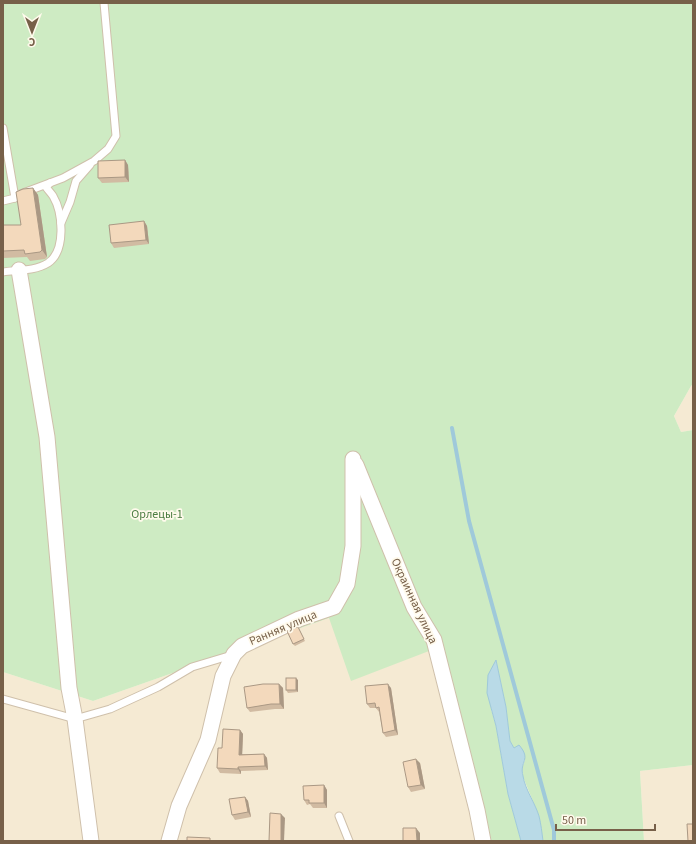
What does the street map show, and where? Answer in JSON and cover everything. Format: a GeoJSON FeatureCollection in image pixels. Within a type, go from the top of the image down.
{"type":"FeatureCollection","features":[{"type":"Feature","properties":{"kind":"street"},"geometry":{"type":"LineString","coordinates":[[19,270],[47,437],[69,688],[75,719],[91,841]]}},
{"type":"Feature","properties":{"kind":"street","name":"Ранняя улица"},"geometry":{"type":"LineString","coordinates":[[169,841],[179,806],[208,740],[223,676],[234,654],[242,646],[299,619],[334,608],[347,584],[353,546],[353,459]]}},
{"type":"Feature","properties":{"kind":"street","name":"Окраинная улица"},"geometry":{"type":"LineString","coordinates":[[353,459],[414,607],[434,640],[477,810],[483,841]]}},
{"type":"Feature","properties":{"kind":"lane"},"geometry":{"type":"LineString","coordinates":[[60,225],[70,202],[76,181],[94,161],[108,149],[116,136],[104,3]]}},
{"type":"Feature","properties":{"kind":"lane"},"geometry":{"type":"LineString","coordinates":[[3,128],[15,198]]}},
{"type":"Feature","properties":{"kind":"lane"},"geometry":{"type":"LineString","coordinates":[[3,201],[15,198],[15,196],[63,178],[94,161]]}},
{"type":"Feature","properties":{"kind":"lane"},"geometry":{"type":"LineString","coordinates":[[3,272],[35,268],[48,262],[56,255],[61,235],[59,214],[54,196],[46,187],[52,182]]}},
{"type":"Feature","properties":{"kind":"lane"},"geometry":{"type":"LineString","coordinates":[[3,700],[75,719],[110,709],[158,686],[192,667],[234,654]]}},
{"type":"Feature","properties":{"kind":"lane"},"geometry":{"type":"LineString","coordinates":[[339,816],[349,841]]}},
{"type":"Feature","properties":{"kind":"shaded area"},"geometry":{"type":"Polygon","coordinates":[[[693,384],[693,430],[681,432],[674,416],[693,384]]]}},
{"type":"Feature","properties":{"kind":"shaded area"},"geometry":{"type":"Polygon","coordinates":[[[329,618],[442,646],[486,841],[3,841],[3,672],[93,701],[329,618]]]}},
{"type":"Feature","properties":{"kind":"shaded area"},"geometry":{"type":"Polygon","coordinates":[[[693,765],[693,841],[644,841],[640,771],[693,765]]]}},
{"type":"Feature","properties":{"kind":"green space","name":"Орлецы-1"},"geometry":{"type":"Polygon","coordinates":[[[3,3],[693,3],[693,384],[674,416],[681,432],[693,430],[693,765],[640,771],[644,841],[543,841],[539,816],[523,777],[522,768],[525,760],[510,741],[506,707],[496,661],[491,709],[496,726],[508,794],[521,841],[486,841],[442,646],[351,681],[329,618],[93,701],[3,672],[3,3]]]}},
{"type":"Feature","properties":{"kind":"water"},"geometry":{"type":"Polygon","coordinates":[[[496,660],[506,707],[510,741],[514,748],[519,745],[525,754],[522,771],[523,776],[539,816],[543,841],[521,841],[508,794],[496,726],[487,693],[488,675],[496,660]]]}},
{"type":"Feature","properties":{"kind":"building"},"geometry":{"type":"Polygon","coordinates":[[[125,160],[125,177],[98,178],[98,161],[125,160]]]}},
{"type":"Feature","properties":{"kind":"building"},"geometry":{"type":"Polygon","coordinates":[[[33,188],[42,250],[40,252],[25,254],[24,250],[3,251],[3,225],[21,225],[16,192],[23,189],[33,188]]]}},
{"type":"Feature","properties":{"kind":"building"},"geometry":{"type":"Polygon","coordinates":[[[144,221],[146,240],[111,243],[109,225],[144,221]]]}},
{"type":"Feature","properties":{"kind":"building"},"geometry":{"type":"Polygon","coordinates":[[[298,627],[304,639],[293,644],[287,631],[298,627]]]}},
{"type":"Feature","properties":{"kind":"building"},"geometry":{"type":"Polygon","coordinates":[[[286,678],[296,678],[296,690],[286,690],[286,678]]]}},
{"type":"Feature","properties":{"kind":"building"},"geometry":{"type":"Polygon","coordinates":[[[263,684],[279,684],[280,704],[247,708],[244,687],[263,684]]]}},
{"type":"Feature","properties":{"kind":"building"},"geometry":{"type":"Polygon","coordinates":[[[388,684],[395,730],[383,733],[379,707],[376,708],[375,703],[367,704],[365,686],[388,684]]]}},
{"type":"Feature","properties":{"kind":"building"},"geometry":{"type":"Polygon","coordinates":[[[223,729],[240,730],[239,755],[264,754],[265,766],[238,767],[238,769],[217,768],[218,748],[222,748],[223,729]]]}},
{"type":"Feature","properties":{"kind":"building"},"geometry":{"type":"Polygon","coordinates":[[[416,759],[421,785],[408,787],[403,762],[416,759]]]}},
{"type":"Feature","properties":{"kind":"building"},"geometry":{"type":"Polygon","coordinates":[[[324,785],[324,803],[309,803],[309,800],[304,800],[303,786],[324,785]]]}},
{"type":"Feature","properties":{"kind":"building"},"geometry":{"type":"Polygon","coordinates":[[[245,797],[248,812],[232,815],[229,799],[245,797]]]}},
{"type":"Feature","properties":{"kind":"building"},"geometry":{"type":"Polygon","coordinates":[[[270,813],[281,814],[281,841],[269,841],[270,813]]]}},
{"type":"Feature","properties":{"kind":"building"},"geometry":{"type":"Polygon","coordinates":[[[687,824],[693,824],[693,841],[688,841],[687,824]]]}},
{"type":"Feature","properties":{"kind":"building"},"geometry":{"type":"Polygon","coordinates":[[[403,828],[416,828],[417,841],[403,841],[403,828]]]}},
{"type":"Feature","properties":{"kind":"building"},"geometry":{"type":"Polygon","coordinates":[[[187,837],[210,838],[210,841],[187,841],[187,837]]]}},
{"type":"Feature","properties":{"kind":"waterway"},"geometry":{"type":"LineString","coordinates":[[452,428],[469,521],[554,830],[554,841]]}}]}
